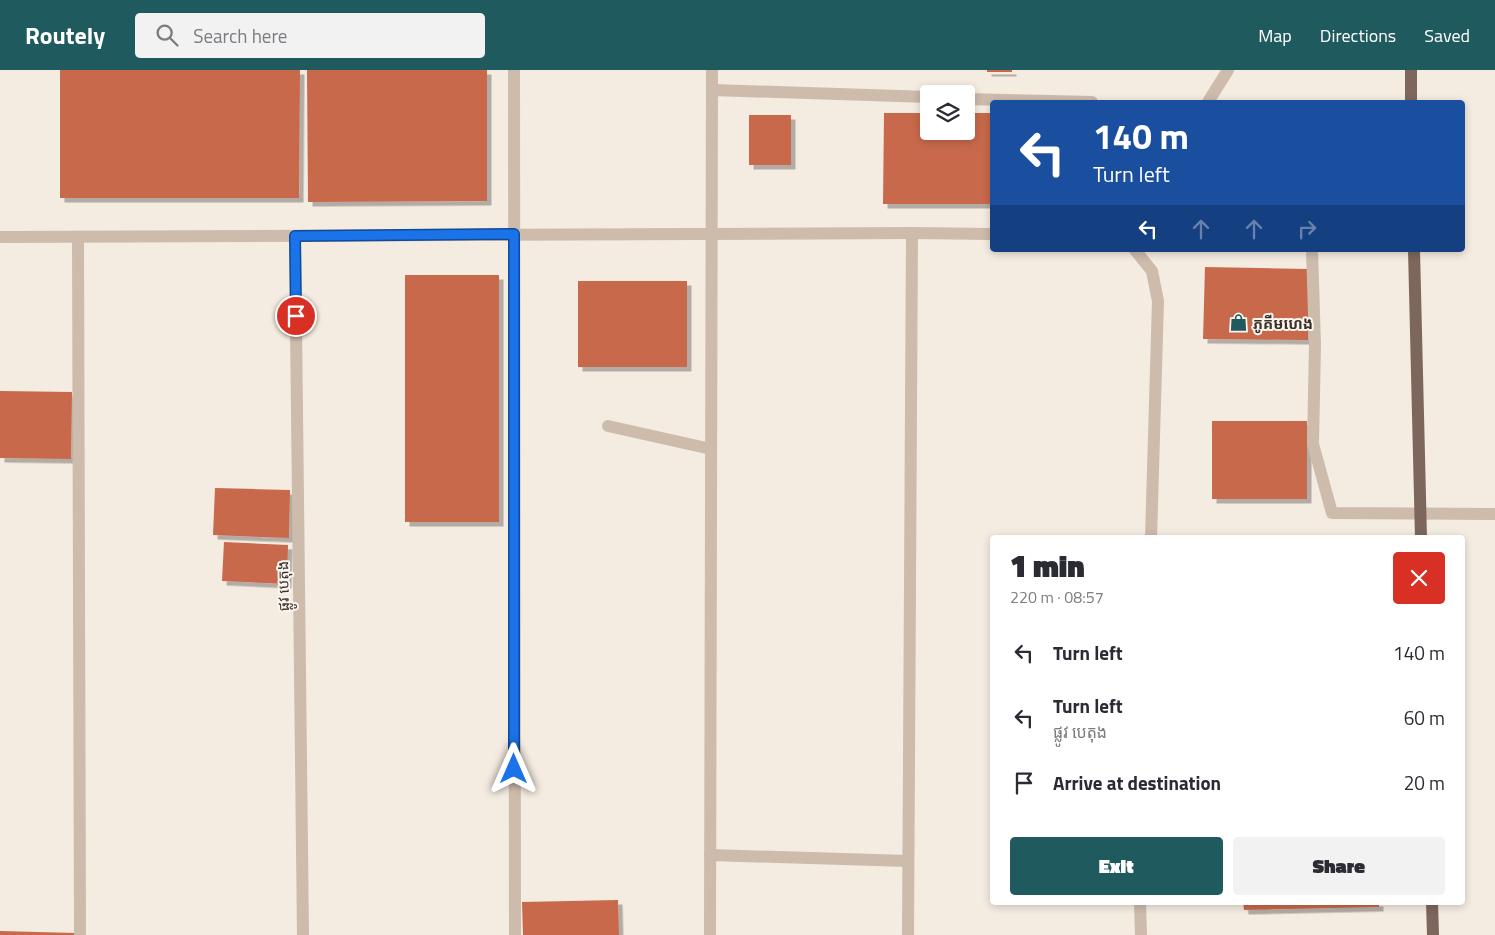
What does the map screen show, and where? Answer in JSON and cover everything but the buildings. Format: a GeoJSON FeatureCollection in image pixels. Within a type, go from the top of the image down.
{"type":"FeatureCollection","features":[{"type":"Feature","properties":{"kind":"main road"},"geometry":{"type":"LineString","coordinates":[[1410,70],[1411,100]]}},
{"type":"Feature","properties":{"kind":"main road"},"geometry":{"type":"LineString","coordinates":[[1414,252],[1421,535]]}},
{"type":"Feature","properties":{"kind":"main road"},"geometry":{"type":"LineString","coordinates":[[1432,905],[1433,935]]}},
{"type":"Feature","properties":{"kind":"street"},"geometry":{"type":"LineString","coordinates":[[514,70],[515,935]]}},
{"type":"Feature","properties":{"kind":"street"},"geometry":{"type":"LineString","coordinates":[[710,935],[712,70]]}},
{"type":"Feature","properties":{"kind":"street"},"geometry":{"type":"LineString","coordinates":[[1209,100],[1228,70]]}},
{"type":"Feature","properties":{"kind":"street"},"geometry":{"type":"LineString","coordinates":[[712,90],[920,97]]}},
{"type":"Feature","properties":{"kind":"street"},"geometry":{"type":"LineString","coordinates":[[975,98],[1029,100]]}},
{"type":"Feature","properties":{"kind":"street"},"geometry":{"type":"LineString","coordinates":[[908,935],[912,233]]}},
{"type":"Feature","properties":{"kind":"street"},"geometry":{"type":"LineString","coordinates":[[0,237],[990,234]]}},
{"type":"Feature","properties":{"kind":"street","name":"ផ្លូវ បេតុង"},"geometry":{"type":"LineString","coordinates":[[295,236],[303,935]]}},
{"type":"Feature","properties":{"kind":"street"},"geometry":{"type":"LineString","coordinates":[[78,237],[80,935]]}},
{"type":"Feature","properties":{"kind":"street"},"geometry":{"type":"LineString","coordinates":[[1137,252],[1152,271],[1158,301],[1151,535]]}},
{"type":"Feature","properties":{"kind":"street"},"geometry":{"type":"LineString","coordinates":[[1312,252],[1313,444],[1332,513],[1495,514]]}},
{"type":"Feature","properties":{"kind":"street"},"geometry":{"type":"LineString","coordinates":[[608,426],[711,449]]}},
{"type":"Feature","properties":{"kind":"street"},"geometry":{"type":"LineString","coordinates":[[710,855],[908,861]]}},
{"type":"Feature","properties":{"kind":"street"},"geometry":{"type":"LineString","coordinates":[[1140,905],[1141,935]]}},
{"type":"Feature","properties":{"kind":"place","name":"ភូគីមហេង"},"geometry":{"type":"Point","coordinates":[1239,323]}},
{"type":"Feature","properties":{"kind":"route"},"geometry":{"type":"LineString","coordinates":[[296,316],[295,236],[514,234],[514,769]]}}]}
